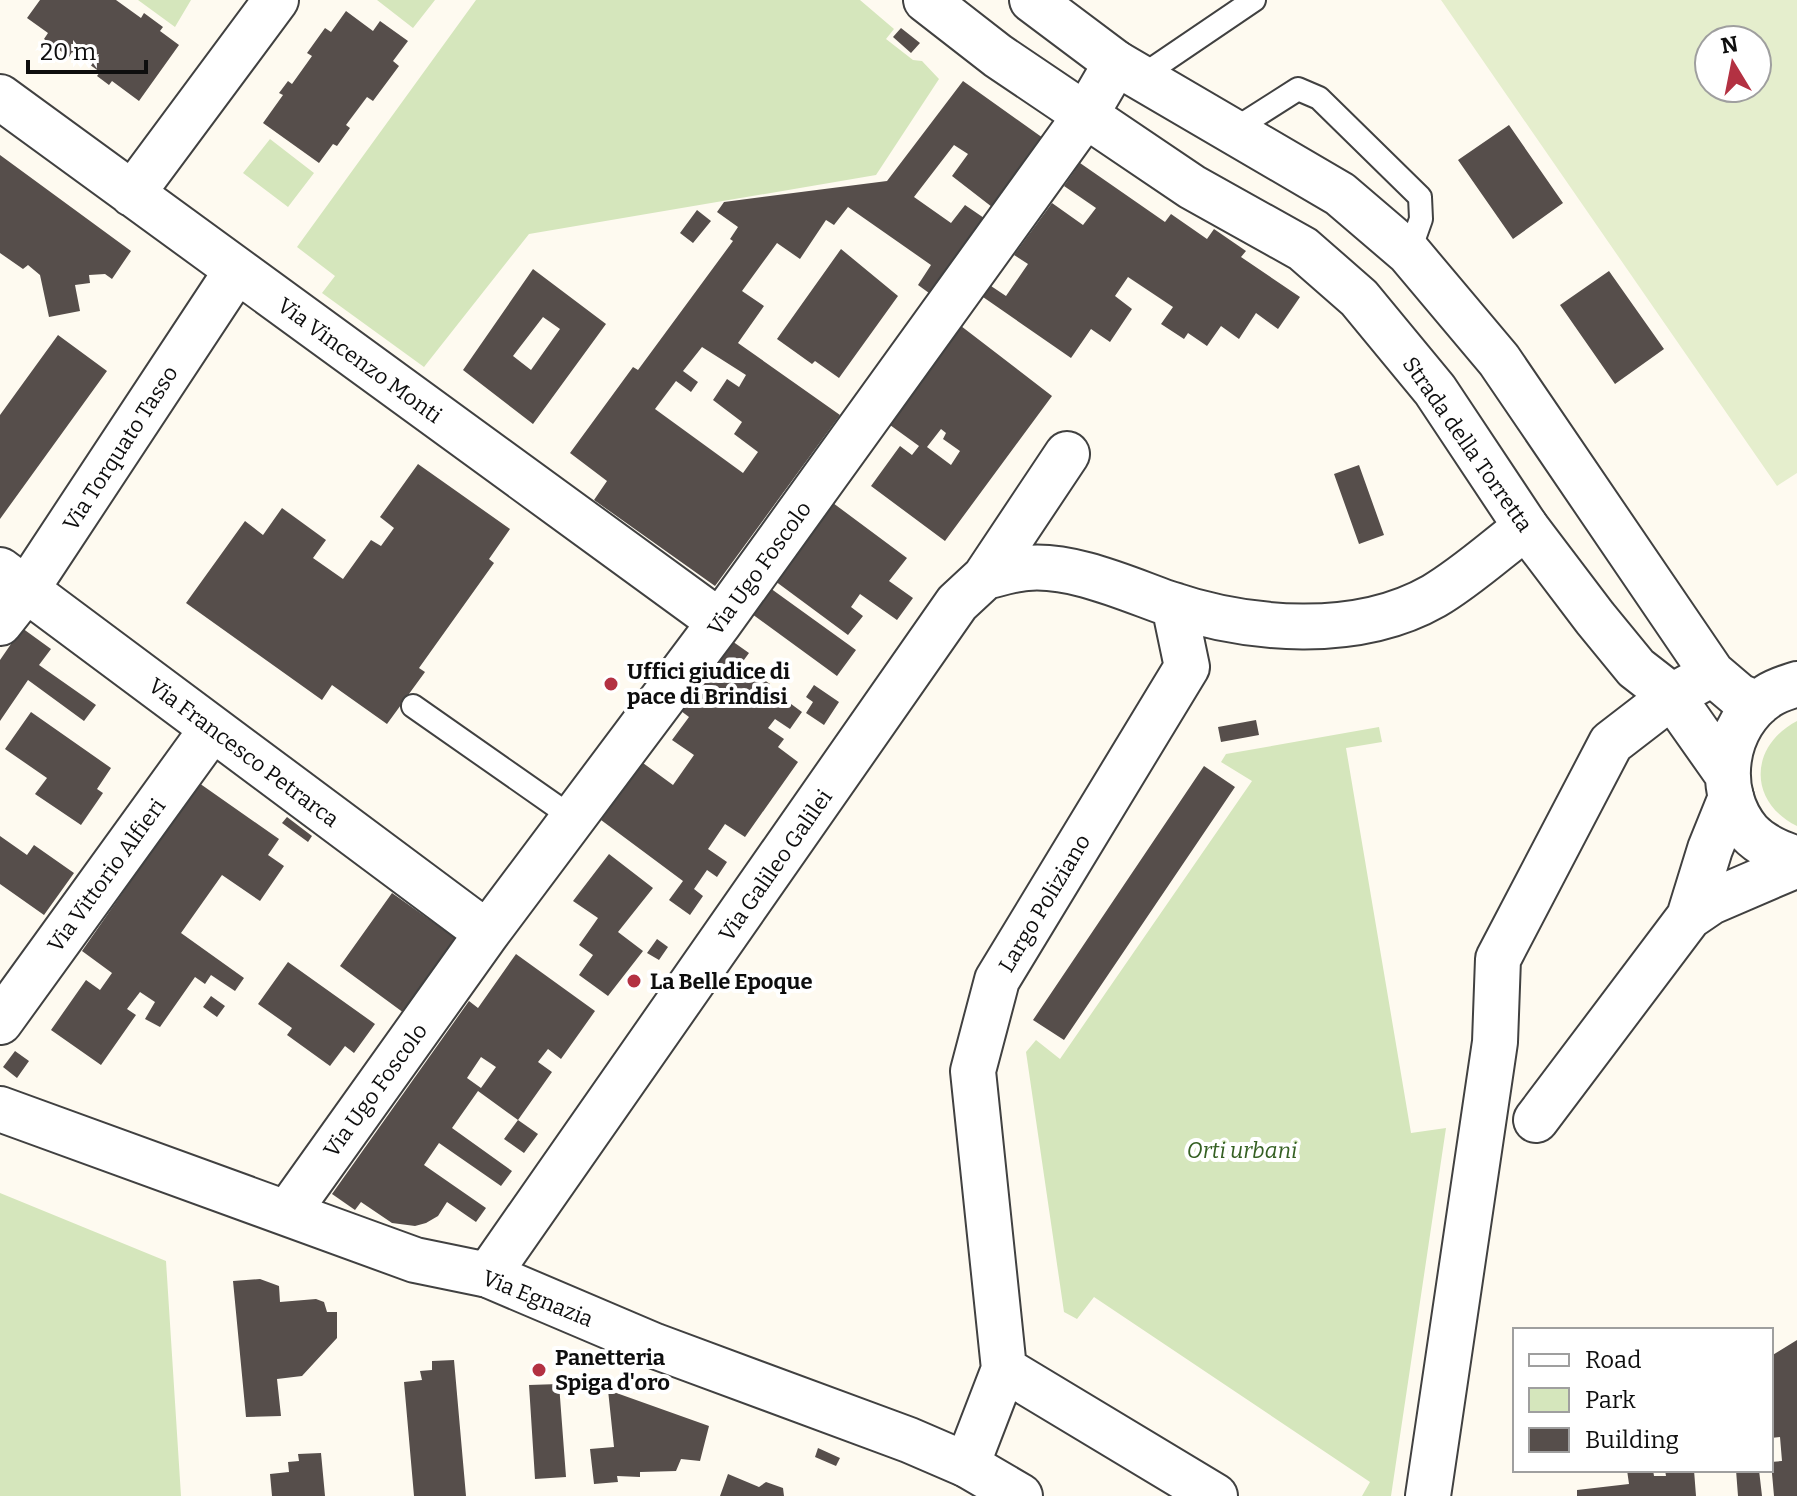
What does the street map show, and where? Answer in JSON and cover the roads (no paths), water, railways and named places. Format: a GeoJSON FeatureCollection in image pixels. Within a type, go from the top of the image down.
{"type":"FeatureCollection","features":[{"type":"Feature","properties":{"kind":"street"},"geometry":{"type":"LineString","coordinates":[[132,194],[276,0]]}},
{"type":"Feature","properties":{"kind":"street","name":"Strada della Torretta"},"geometry":{"type":"LineString","coordinates":[[926,0],[998,56],[1192,187],[1303,249],[1359,298],[1435,390],[1526,527],[1636,668],[1672,696],[1729,785],[1733,805],[1750,832],[1775,852],[1797,862]]}},
{"type":"Feature","properties":{"kind":"street"},"geometry":{"type":"LineString","coordinates":[[1032,0],[1128,70],[1340,194],[1409,253],[1499,360],[1712,673],[1739,696],[1758,704]]}},
{"type":"Feature","properties":{"kind":"street","name":"Via Ugo Foscolo"},"geometry":{"type":"LineString","coordinates":[[288,1212],[487,933],[720,622],[1085,116],[1128,70]]}},
{"type":"Feature","properties":{"kind":"street","name":"Via Vincenzo Monti"},"geometry":{"type":"LineString","coordinates":[[0,97],[720,622]]}},
{"type":"Feature","properties":{"kind":"street","name":"Via Torquato Tasso"},"geometry":{"type":"LineString","coordinates":[[9,594],[237,270]]}},
{"type":"Feature","properties":{"kind":"street","name":"Via Galileo Galilei"},"geometry":{"type":"LineString","coordinates":[[488,1275],[957,603],[985,577],[1067,454]]}},
{"type":"Feature","properties":{"kind":"street"},"geometry":{"type":"LineString","coordinates":[[985,577],[1027,568],[1083,574],[1194,612],[1305,627],[1353,625],[1391,615],[1434,596],[1526,527]]}},
{"type":"Feature","properties":{"kind":"street","name":"Via Francesco Petrarca"},"geometry":{"type":"LineString","coordinates":[[9,594],[212,729],[487,933]]}},
{"type":"Feature","properties":{"kind":"street","name":"Largo Poliziano"},"geometry":{"type":"LineString","coordinates":[[967,1465],[1004,1369],[973,1071],[997,980],[1187,667],[1174,605]]}},
{"type":"Feature","properties":{"kind":"street"},"geometry":{"type":"LineString","coordinates":[[1428,1496],[1495,1042],[1498,959],[1611,743],[1672,696],[1712,673]]}},
{"type":"Feature","properties":{"kind":"street"},"geometry":{"type":"LineString","coordinates":[[1689,917],[1729,785],[1731,743],[1741,723],[1758,704],[1770,694],[1797,684]]}},
{"type":"Feature","properties":{"kind":"street","name":"Via Vittorio Alfieri"},"geometry":{"type":"LineString","coordinates":[[0,1022],[212,729]]}},
{"type":"Feature","properties":{"kind":"street"},"geometry":{"type":"LineString","coordinates":[[1536,1120],[1689,917],[1711,902],[1797,862]]}},
{"type":"Feature","properties":{"kind":"street","name":"Via Egnazia"},"geometry":{"type":"LineString","coordinates":[[0,1109],[415,1260],[488,1275],[655,1346],[909,1440],[967,1465],[1020,1496]]}},
{"type":"Feature","properties":{"kind":"street"},"geometry":{"type":"LineString","coordinates":[[1004,1369],[1215,1496]]}},
{"type":"Feature","properties":{"kind":"lane"},"geometry":{"type":"LineString","coordinates":[[1128,70],[1254,0]]}},
{"type":"Feature","properties":{"kind":"lane"},"geometry":{"type":"LineString","coordinates":[[1232,131],[1298,89],[1319,98],[1420,197],[1421,219],[1409,253]]}},
{"type":"Feature","properties":{"kind":"lane"},"geometry":{"type":"LineString","coordinates":[[413,706],[573,818]]}},
{"type":"Feature","properties":{"kind":"place","name":"Uffici giudice di pace di Brindisi"},"geometry":{"type":"Point","coordinates":[611,684]}},
{"type":"Feature","properties":{"kind":"place","name":"La Belle Epoque"},"geometry":{"type":"Point","coordinates":[634,981]}},
{"type":"Feature","properties":{"kind":"place","name":"Panetteria Spiga d'oro"},"geometry":{"type":"Point","coordinates":[539,1370]}},
{"type":"Feature","properties":{"kind":"park label","name":"Orti urbani"},"geometry":{"type":"Point","coordinates":[1242,1150]}}]}
